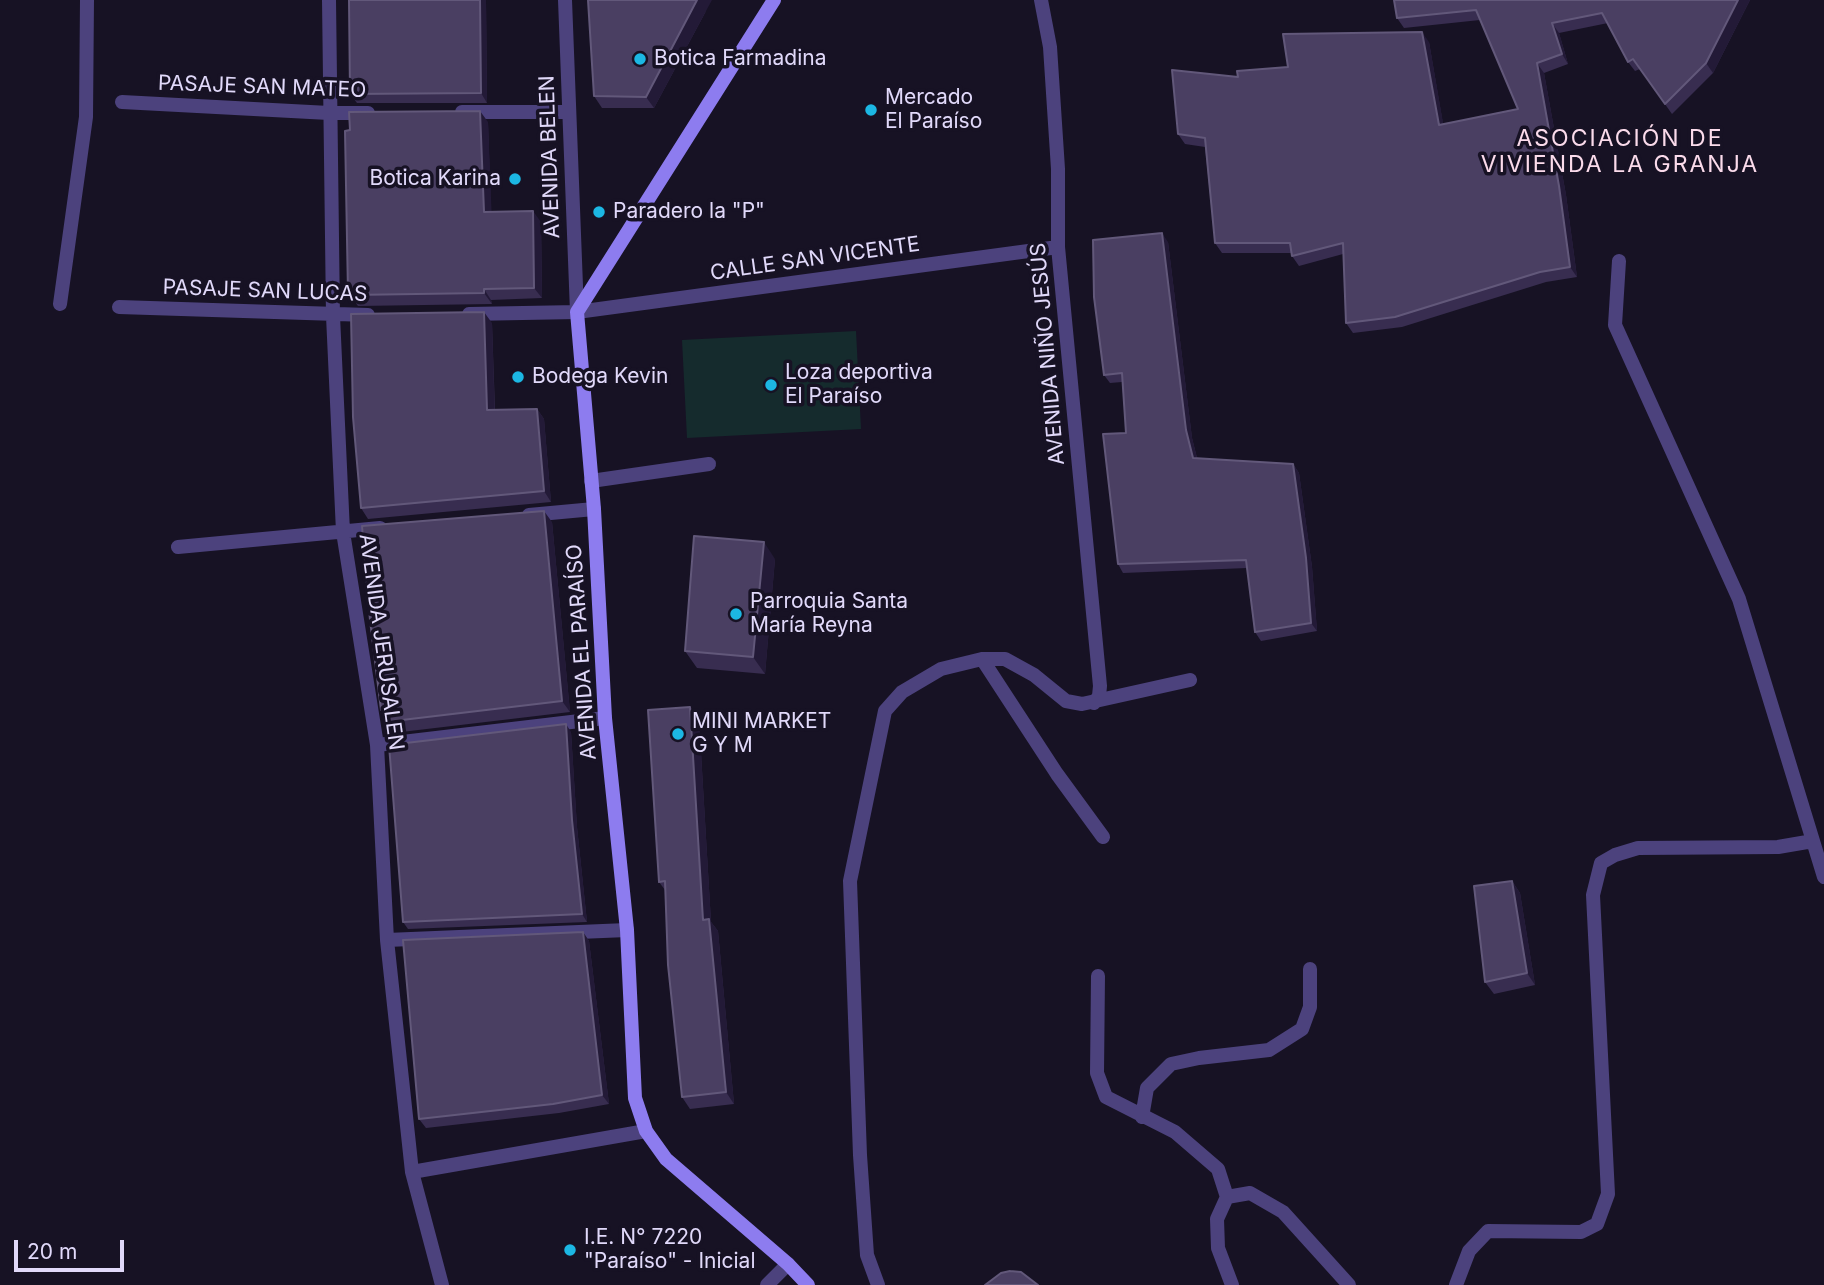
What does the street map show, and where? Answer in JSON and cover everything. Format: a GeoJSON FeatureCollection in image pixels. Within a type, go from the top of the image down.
{"type":"FeatureCollection","features":[{"type":"Feature","properties":{"kind":"street"},"geometry":{"type":"LineString","coordinates":[[60,304],[86,117],[87,0]]}},
{"type":"Feature","properties":{"kind":"street","name":"AVENIDA JERUSALEN"},"geometry":{"type":"LineString","coordinates":[[329,0],[333,316],[344,532],[377,745],[387,940],[412,1172],[442,1285]]}},
{"type":"Feature","properties":{"kind":"street","name":"AVENIDA BELEN"},"geometry":{"type":"LineString","coordinates":[[565,0],[577,312]]}},
{"type":"Feature","properties":{"kind":"street"},"geometry":{"type":"LineString","coordinates":[[455,314],[577,312],[774,0]]}},
{"type":"Feature","properties":{"kind":"street","name":"AVENIDA NIÑO JESÚS"},"geometry":{"type":"LineString","coordinates":[[1041,0],[1050,47],[1058,169],[1058,247],[1100,686],[1099,696],[1094,703]]}},
{"type":"Feature","properties":{"kind":"street","name":"PASAJE SAN MATEO"},"geometry":{"type":"LineString","coordinates":[[122,102],[330,113],[383,113]]}},
{"type":"Feature","properties":{"kind":"street"},"geometry":{"type":"LineString","coordinates":[[449,112],[569,112]]}},
{"type":"Feature","properties":{"kind":"street","name":"CALLE SAN VICENTE"},"geometry":{"type":"LineString","coordinates":[[577,312],[1058,247]]}},
{"type":"Feature","properties":{"kind":"street"},"geometry":{"type":"LineString","coordinates":[[1619,261],[1615,325],[1739,599],[1824,877]]}},
{"type":"Feature","properties":{"kind":"street","name":"PASAJE SAN LUCAS"},"geometry":{"type":"LineString","coordinates":[[119,307],[333,316],[387,315]]}},
{"type":"Feature","properties":{"kind":"street","name":"AVENIDA EL PARAÍSO"},"geometry":{"type":"LineString","coordinates":[[577,312],[594,509],[605,718],[627,930],[635,1098],[646,1131],[666,1160],[788,1264],[808,1285]]}},
{"type":"Feature","properties":{"kind":"street"},"geometry":{"type":"LineString","coordinates":[[591,481],[709,464]]}},
{"type":"Feature","properties":{"kind":"street"},"geometry":{"type":"LineString","coordinates":[[510,517],[594,509]]}},
{"type":"Feature","properties":{"kind":"street"},"geometry":{"type":"LineString","coordinates":[[178,547],[399,527]]}},
{"type":"Feature","properties":{"kind":"street"},"geometry":{"type":"LineString","coordinates":[[982,659],[1057,774],[1103,836]]}},
{"type":"Feature","properties":{"kind":"street"},"geometry":{"type":"LineString","coordinates":[[878,1285],[867,1255],[860,1156],[850,881],[885,711],[902,692],[941,669],[982,659],[1005,659],[1034,675],[1066,701],[1082,704],[1190,680]]}},
{"type":"Feature","properties":{"kind":"street"},"geometry":{"type":"LineString","coordinates":[[377,745],[605,718]]}},
{"type":"Feature","properties":{"kind":"street"},"geometry":{"type":"LineString","coordinates":[[1456,1285],[1469,1251],[1488,1231],[1581,1232],[1597,1224],[1608,1194],[1593,895],[1601,863],[1615,855],[1638,848],[1778,847],[1813,841]]}},
{"type":"Feature","properties":{"kind":"street"},"geometry":{"type":"LineString","coordinates":[[387,940],[627,930]]}},
{"type":"Feature","properties":{"kind":"street"},"geometry":{"type":"LineString","coordinates":[[1142,1117],[1147,1088],[1171,1064],[1269,1050],[1302,1029],[1310,1007],[1310,969]]}},
{"type":"Feature","properties":{"kind":"street"},"geometry":{"type":"LineString","coordinates":[[1098,976],[1097,1073],[1106,1097],[1175,1132],[1218,1169],[1227,1197],[1217,1219],[1218,1248],[1232,1285]]}},
{"type":"Feature","properties":{"kind":"street"},"geometry":{"type":"LineString","coordinates":[[412,1172],[646,1131]]}},
{"type":"Feature","properties":{"kind":"street"},"geometry":{"type":"LineString","coordinates":[[1227,1197],[1250,1193],[1283,1212],[1349,1285]]}},
{"type":"Feature","properties":{"kind":"street"},"geometry":{"type":"LineString","coordinates":[[767,1285],[788,1264]]}},
{"type":"Feature","properties":{"kind":"green space","name":"Loza deportiva El Paraíso"},"geometry":{"type":"Polygon","coordinates":[[[856,331],[861,429],[687,438],[682,340],[856,331]]]}},
{"type":"Feature","properties":{"kind":"building"},"geometry":{"type":"Polygon","coordinates":[[[349,0],[480,0],[481,93],[350,94],[349,0]]]}},
{"type":"Feature","properties":{"kind":"building","name":"Botica Farmadina"},"geometry":{"type":"Polygon","coordinates":[[[588,0],[697,0],[646,97],[594,96],[588,0]]]}},
{"type":"Feature","properties":{"kind":"building"},"geometry":{"type":"Polygon","coordinates":[[[1394,0],[1738,0],[1706,63],[1665,104],[1633,59],[1628,62],[1602,13],[1552,23],[1562,54],[1537,63],[1570,267],[1540,272],[1395,317],[1346,323],[1343,243],[1292,256],[1290,243],[1215,243],[1205,138],[1178,134],[1172,70],[1238,77],[1237,71],[1288,67],[1283,34],[1422,32],[1439,125],[1518,109],[1476,10],[1397,18],[1394,0]]]}},
{"type":"Feature","properties":{"kind":"building"},"geometry":{"type":"Polygon","coordinates":[[[480,111],[484,212],[533,211],[534,288],[484,289],[484,293],[350,295],[345,131],[350,130],[349,112],[480,111]]]}},
{"type":"Feature","properties":{"kind":"building"},"geometry":{"type":"Polygon","coordinates":[[[1162,233],[1186,430],[1193,458],[1293,464],[1306,558],[1311,623],[1255,632],[1246,560],[1118,564],[1103,434],[1126,433],[1122,373],[1104,375],[1094,297],[1093,240],[1162,233]]]}},
{"type":"Feature","properties":{"kind":"building"},"geometry":{"type":"Polygon","coordinates":[[[484,312],[487,410],[537,409],[544,491],[361,508],[353,417],[351,314],[484,312]]]}},
{"type":"Feature","properties":{"kind":"building"},"geometry":{"type":"Polygon","coordinates":[[[544,511],[562,701],[385,722],[384,710],[381,710],[370,620],[362,526],[544,511]]]}},
{"type":"Feature","properties":{"kind":"building","name":"Parroquia Santa María Reyna"},"geometry":{"type":"Polygon","coordinates":[[[694,536],[764,542],[753,657],[685,651],[694,536]]]}},
{"type":"Feature","properties":{"kind":"building"},"geometry":{"type":"Polygon","coordinates":[[[690,707],[703,920],[709,919],[726,1092],[682,1097],[668,965],[665,881],[659,882],[648,710],[690,707]]]}},
{"type":"Feature","properties":{"kind":"building"},"geometry":{"type":"Polygon","coordinates":[[[566,724],[582,914],[403,922],[389,745],[566,724]]]}},
{"type":"Feature","properties":{"kind":"building"},"geometry":{"type":"Polygon","coordinates":[[[1512,881],[1527,973],[1485,982],[1474,886],[1512,881]]]}},
{"type":"Feature","properties":{"kind":"building"},"geometry":{"type":"Polygon","coordinates":[[[583,932],[602,1095],[553,1104],[419,1119],[403,940],[583,932]]]}},
{"type":"Feature","properties":{"kind":"building"},"geometry":{"type":"Polygon","coordinates":[[[1021,1272],[1038,1285],[985,1285],[1001,1273],[1021,1272]]]}},
{"type":"Feature","properties":{"kind":"place","name":"Botica Farmadina"},"geometry":{"type":"Point","coordinates":[640,59]}},
{"type":"Feature","properties":{"kind":"place","name":"Mercado El Paraíso"},"geometry":{"type":"Point","coordinates":[871,110]}},
{"type":"Feature","properties":{"kind":"place","name":"Botica Karina"},"geometry":{"type":"Point","coordinates":[515,179]}},
{"type":"Feature","properties":{"kind":"place","name":"Paradero la \"P\""},"geometry":{"type":"Point","coordinates":[599,212]}},
{"type":"Feature","properties":{"kind":"place","name":"Bodega Kevin"},"geometry":{"type":"Point","coordinates":[518,377]}},
{"type":"Feature","properties":{"kind":"place","name":"Loza deportiva El Paraíso"},"geometry":{"type":"Point","coordinates":[771,385]}},
{"type":"Feature","properties":{"kind":"place","name":"Parroquia Santa María Reyna"},"geometry":{"type":"Point","coordinates":[736,614]}},
{"type":"Feature","properties":{"kind":"place","name":"MINI MARKET G Y M"},"geometry":{"type":"Point","coordinates":[678,734]}},
{"type":"Feature","properties":{"kind":"place","name":"I.E. N° 7220 \"Paraíso\" - Inicial"},"geometry":{"type":"Point","coordinates":[570,1250]}},
{"type":"Feature","properties":{"kind":"district","name":"ASOCIACIÓN DE VIVIENDA LA GRANJA"},"geometry":{"type":"Point","coordinates":[1620,152]}}]}
